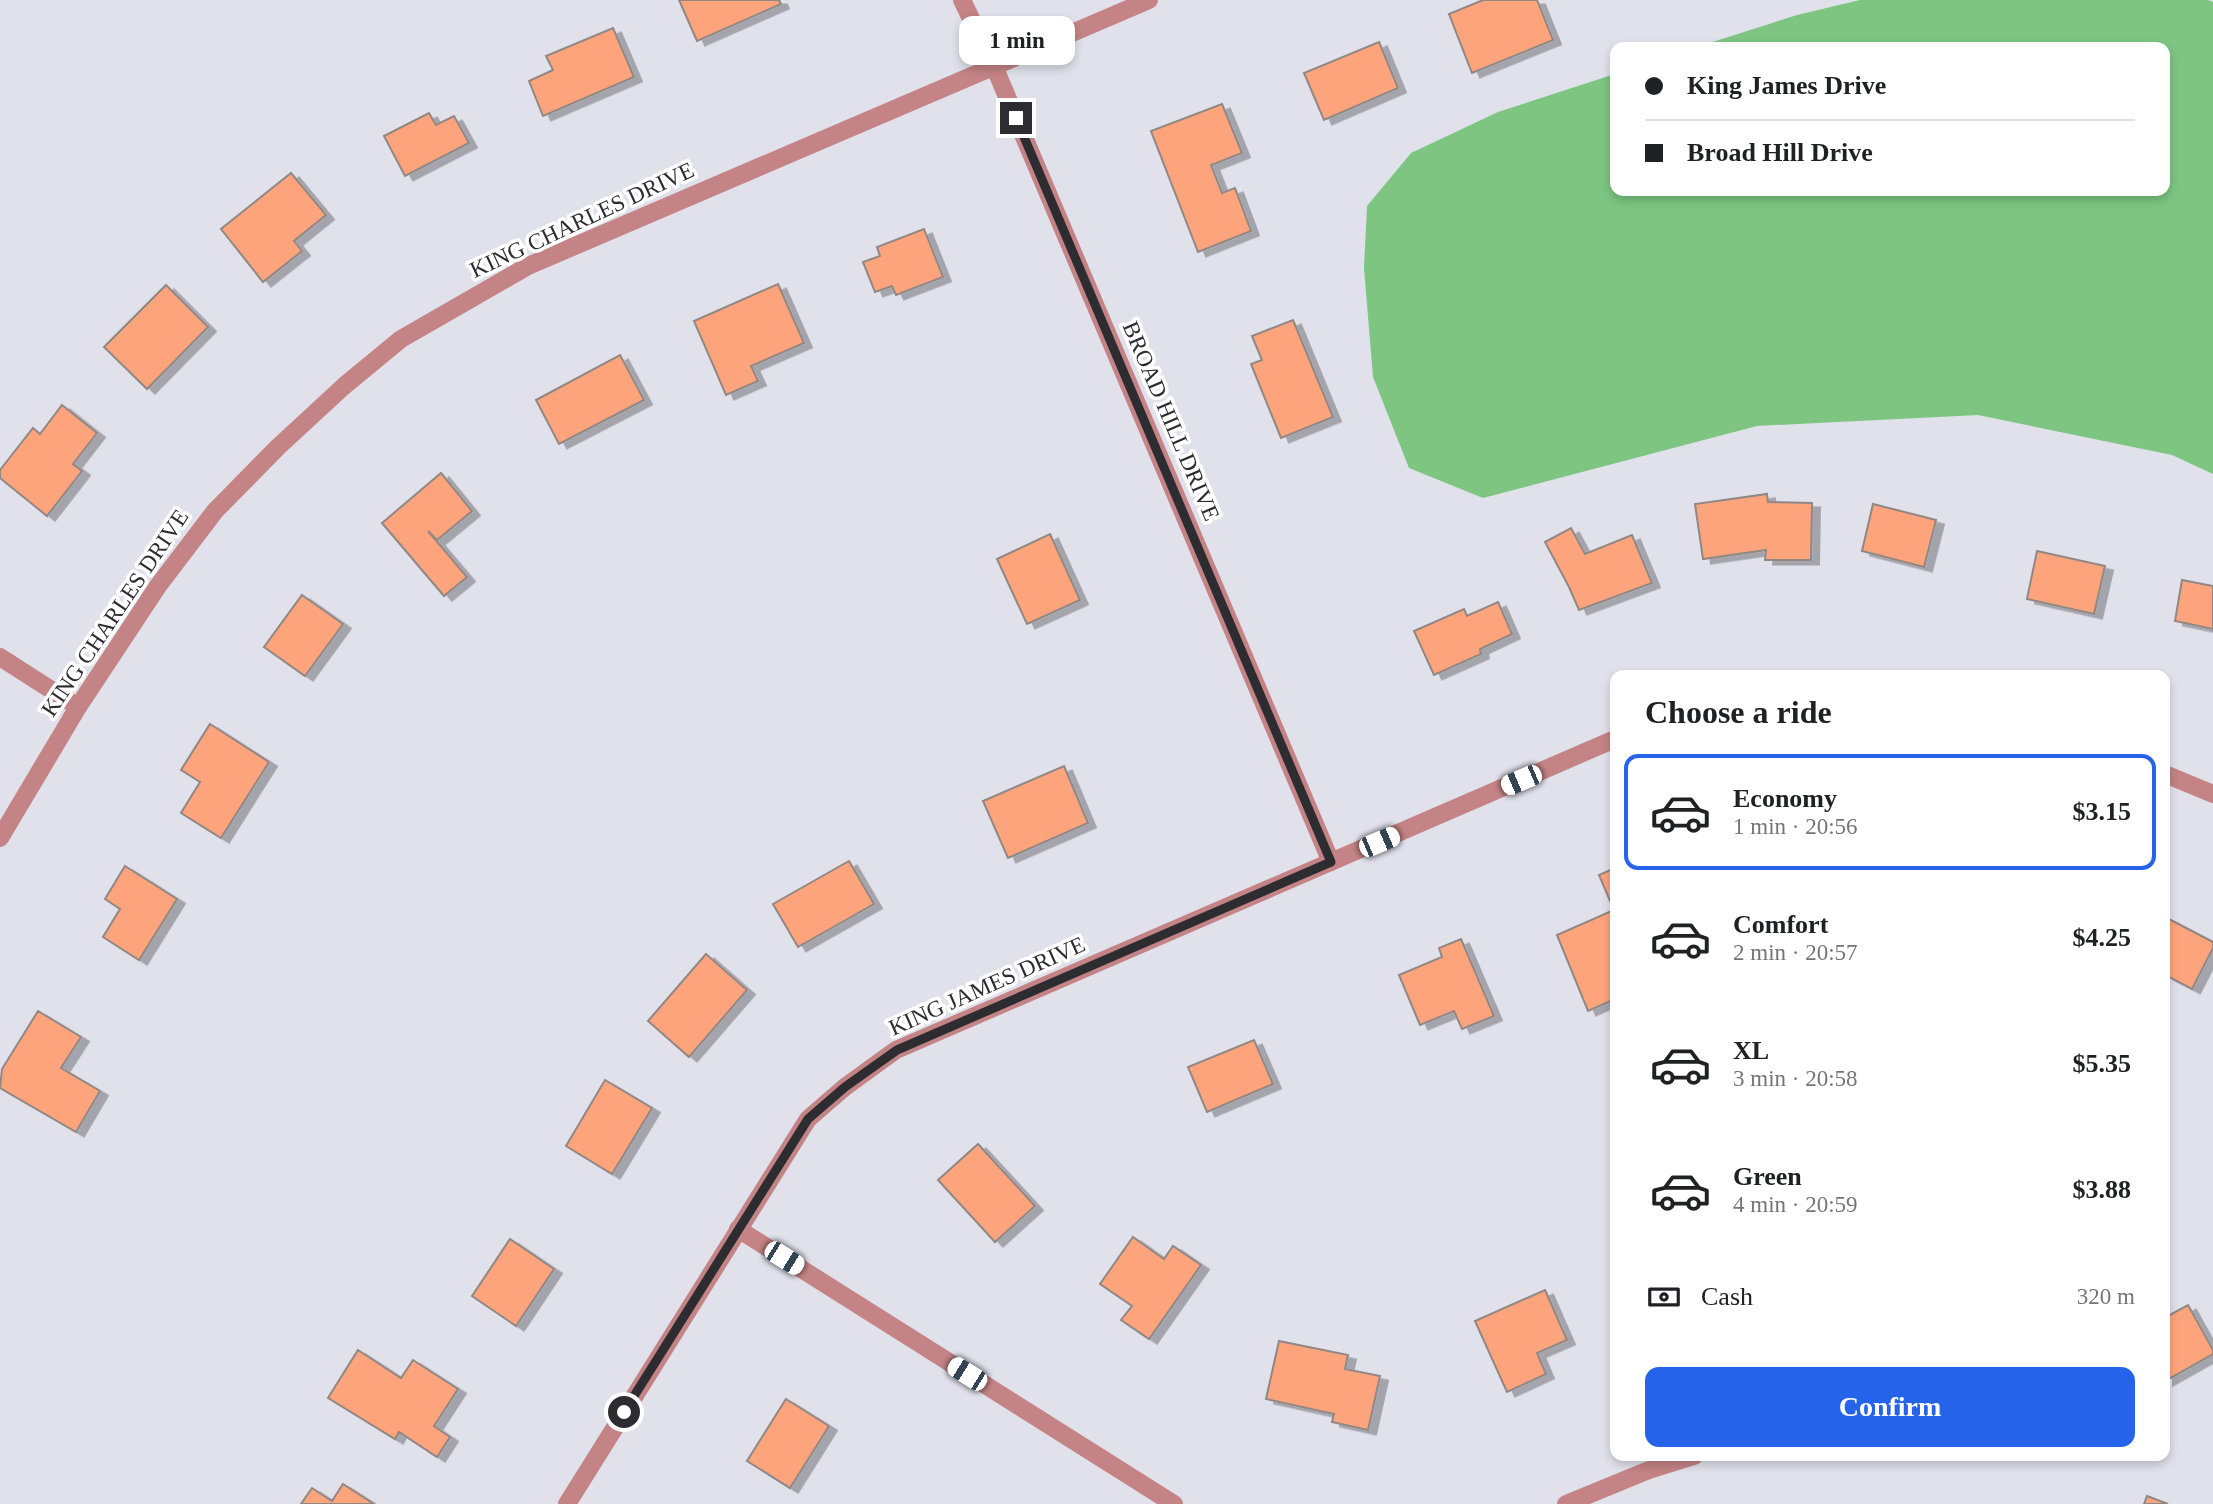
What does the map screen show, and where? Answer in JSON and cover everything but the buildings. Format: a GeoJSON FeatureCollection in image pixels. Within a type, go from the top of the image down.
{"type":"FeatureCollection","features":[{"type":"Feature","properties":{"kind":"street","name":"BROAD HILL DRIVE"},"geometry":{"type":"LineString","coordinates":[[962,0],[994,66],[1331,862]]}},
{"type":"Feature","properties":{"kind":"street","name":"KING CHARLES DRIVE"},"geometry":{"type":"LineString","coordinates":[[0,838],[78,707],[158,586],[215,511],[306,421],[401,339],[528,266],[1149,0]]}},
{"type":"Feature","properties":{"kind":"street"},"geometry":{"type":"LineString","coordinates":[[0,657],[78,707]]}},
{"type":"Feature","properties":{"kind":"street","name":"KING JAMES DRIVE"},"geometry":{"type":"LineString","coordinates":[[567,1504],[808,1119],[845,1087],[897,1050],[1610,741]]}},
{"type":"Feature","properties":{"kind":"street"},"geometry":{"type":"LineString","coordinates":[[2170,776],[2213,794]]}},
{"type":"Feature","properties":{"kind":"street"},"geometry":{"type":"LineString","coordinates":[[738,1229],[1174,1504]]}},
{"type":"Feature","properties":{"kind":"street"},"geometry":{"type":"LineString","coordinates":[[1566,1504],[1678,1461]]}},
{"type":"Feature","properties":{"kind":"green space"},"geometry":{"type":"Polygon","coordinates":[[[1860,0],[2213,2],[2213,474],[2172,455],[1978,415],[1757,426],[1483,498],[1409,468],[1373,377],[1364,268],[1367,206],[1411,153],[1498,112],[1610,76],[1610,196],[2170,196],[2170,42],[1713,42],[1797,15],[1860,0]]]}},
{"type":"Feature","properties":{"kind":"route"},"geometry":{"type":"LineString","coordinates":[[624,1412],[808,1119],[845,1087],[897,1050],[1331,862],[1016,118]]}}]}
